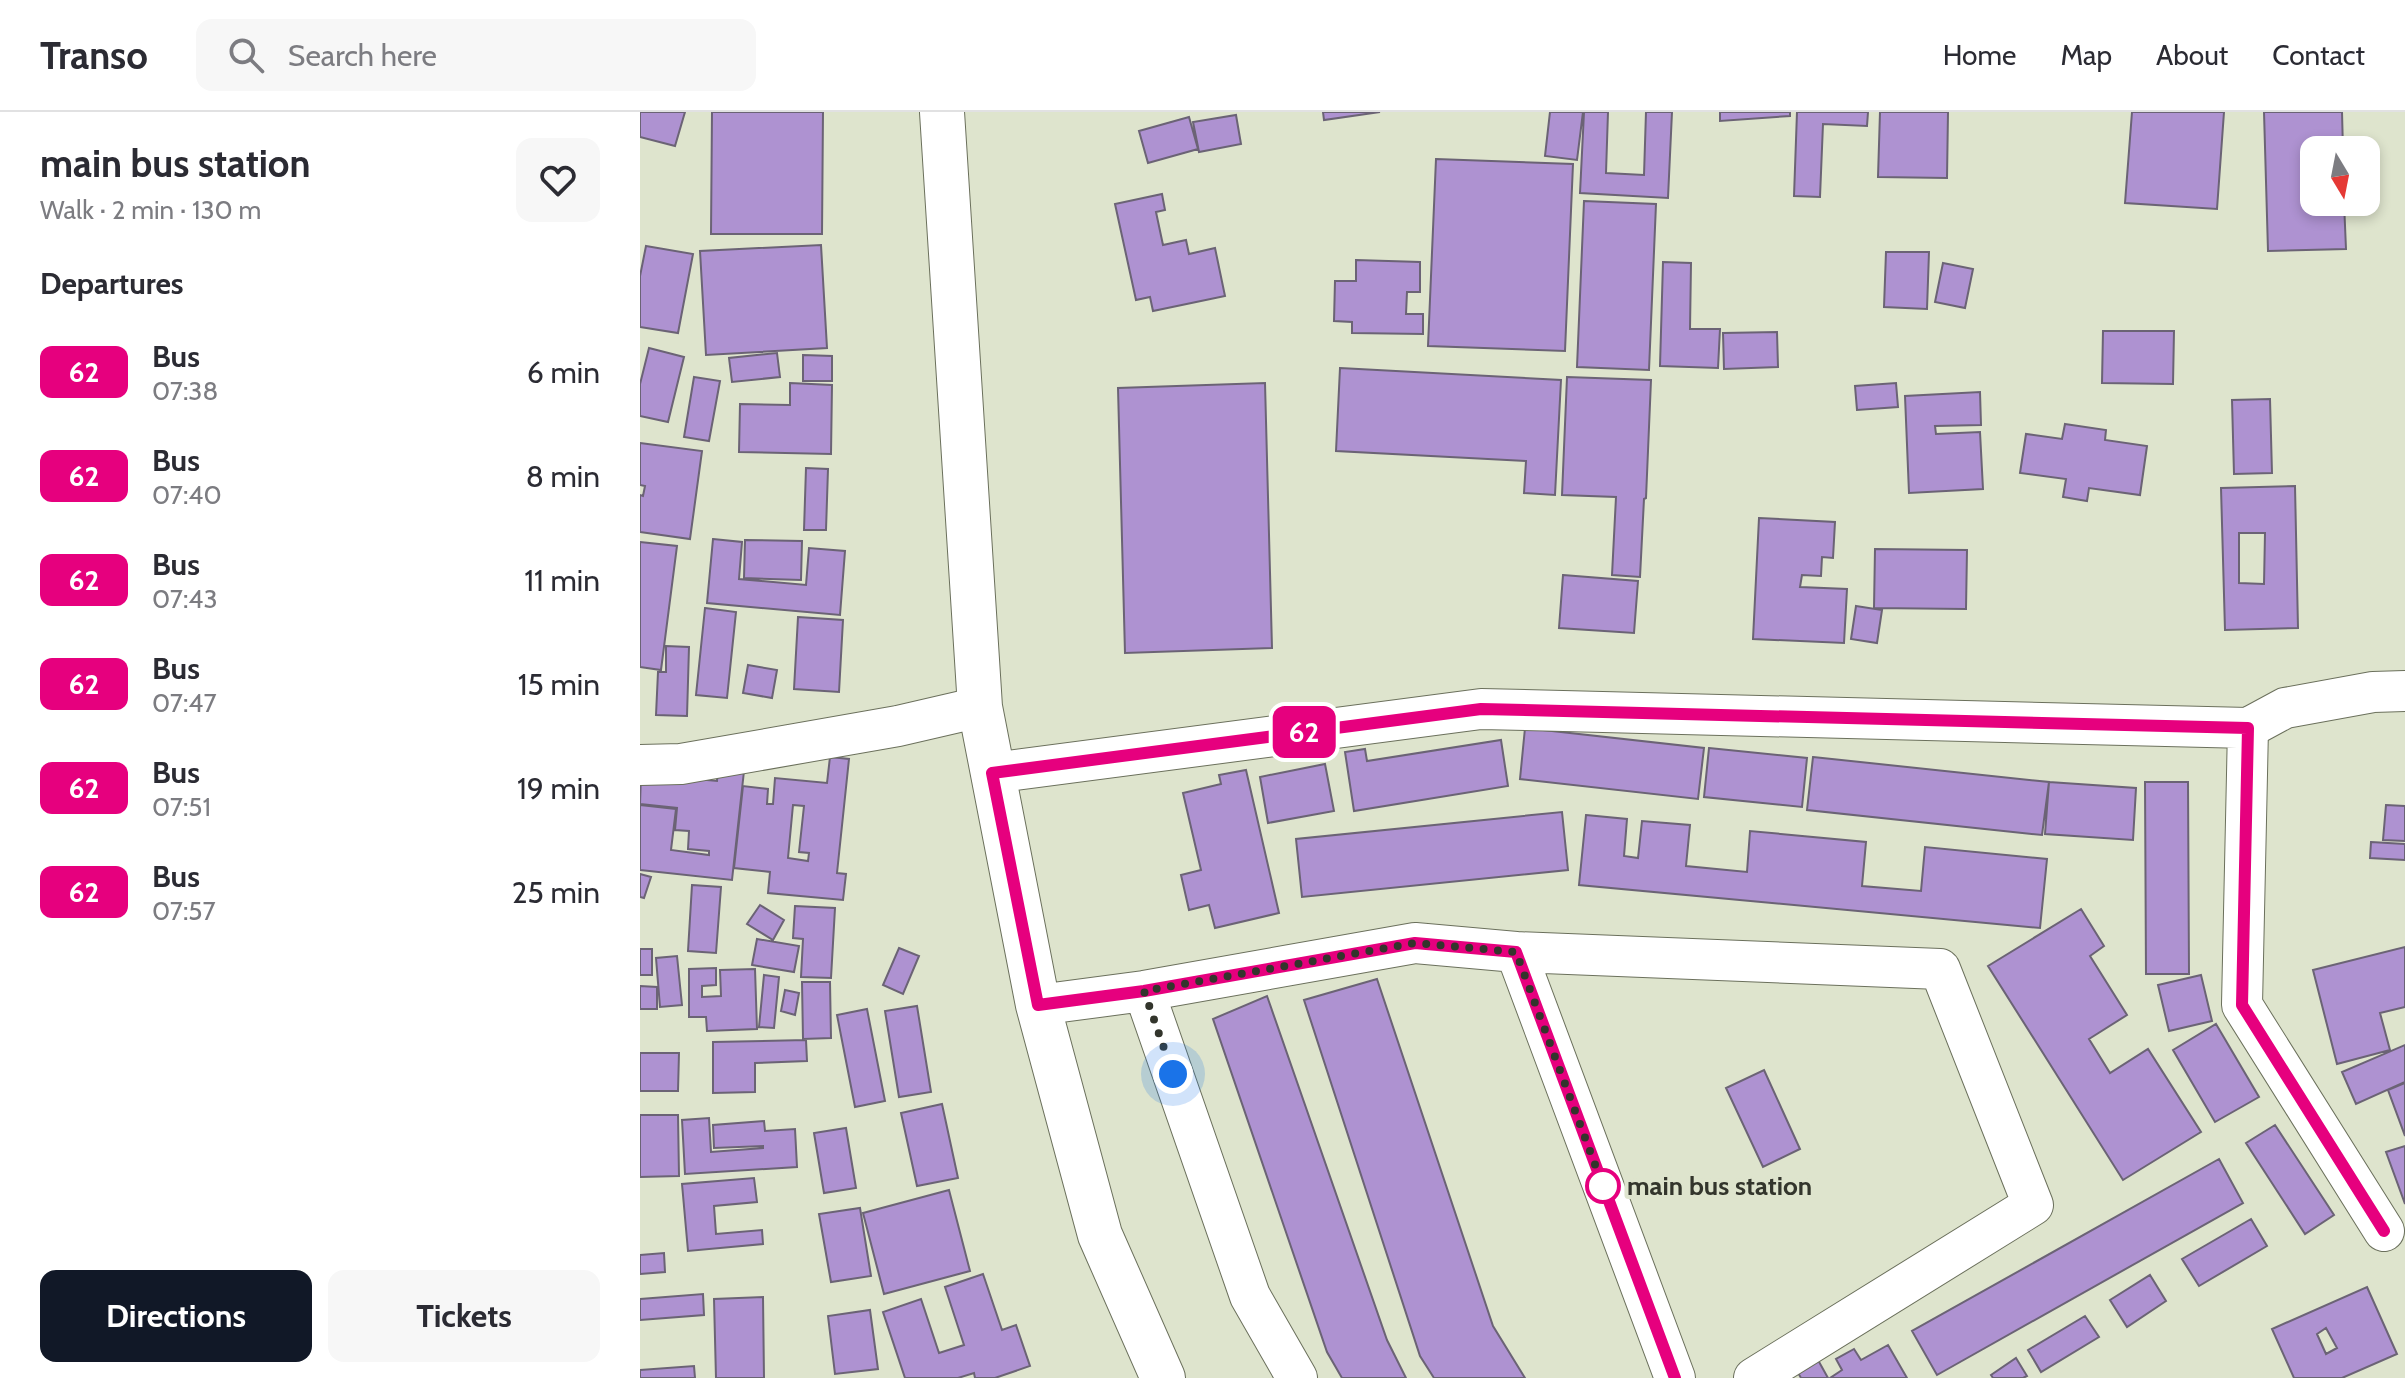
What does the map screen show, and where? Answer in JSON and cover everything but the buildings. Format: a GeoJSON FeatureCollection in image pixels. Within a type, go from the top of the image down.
{"type":"FeatureCollection","features":[{"type":"Feature","properties":{"kind":"highway"},"geometry":{"type":"LineString","coordinates":[[942,112],[980,707],[1038,1005],[1100,1235],[1163,1378]]}},
{"type":"Feature","properties":{"kind":"street"},"geometry":{"type":"LineString","coordinates":[[992,773],[1481,709],[2248,728],[2285,708],[2373,692],[2405,691]]}},
{"type":"Feature","properties":{"kind":"street"},"geometry":{"type":"LineString","coordinates":[[640,765],[681,764],[898,726],[980,707]]}},
{"type":"Feature","properties":{"kind":"street"},"geometry":{"type":"LineString","coordinates":[[2248,728],[2242,1005],[2384,1231]]}},
{"type":"Feature","properties":{"kind":"street"},"geometry":{"type":"LineString","coordinates":[[1038,1005],[1144,991],[1415,943],[1516,952],[1940,969],[2033,1205],[1754,1378]]}},
{"type":"Feature","properties":{"kind":"street"},"geometry":{"type":"LineString","coordinates":[[1516,952],[1675,1378]]}},
{"type":"Feature","properties":{"kind":"street"},"geometry":{"type":"LineString","coordinates":[[1144,991],[1250,1296],[1297,1378]]}},
{"type":"Feature","properties":{"kind":"bus line","name":"62"},"geometry":{"type":"LineString","coordinates":[[1675,1378],[1516,952],[1415,943],[1144,991],[1038,1005],[992,773],[1481,709],[2248,728],[2242,1005],[2384,1231]]}},
{"type":"Feature","properties":{"kind":"place","name":"main bus station"},"geometry":{"type":"Point","coordinates":[1603,1186]}},
{"type":"Feature","properties":{"kind":"route"},"geometry":{"type":"LineString","coordinates":[[1173,1074],[1144,991],[1415,943],[1516,952],[1603,1186]]}}]}
